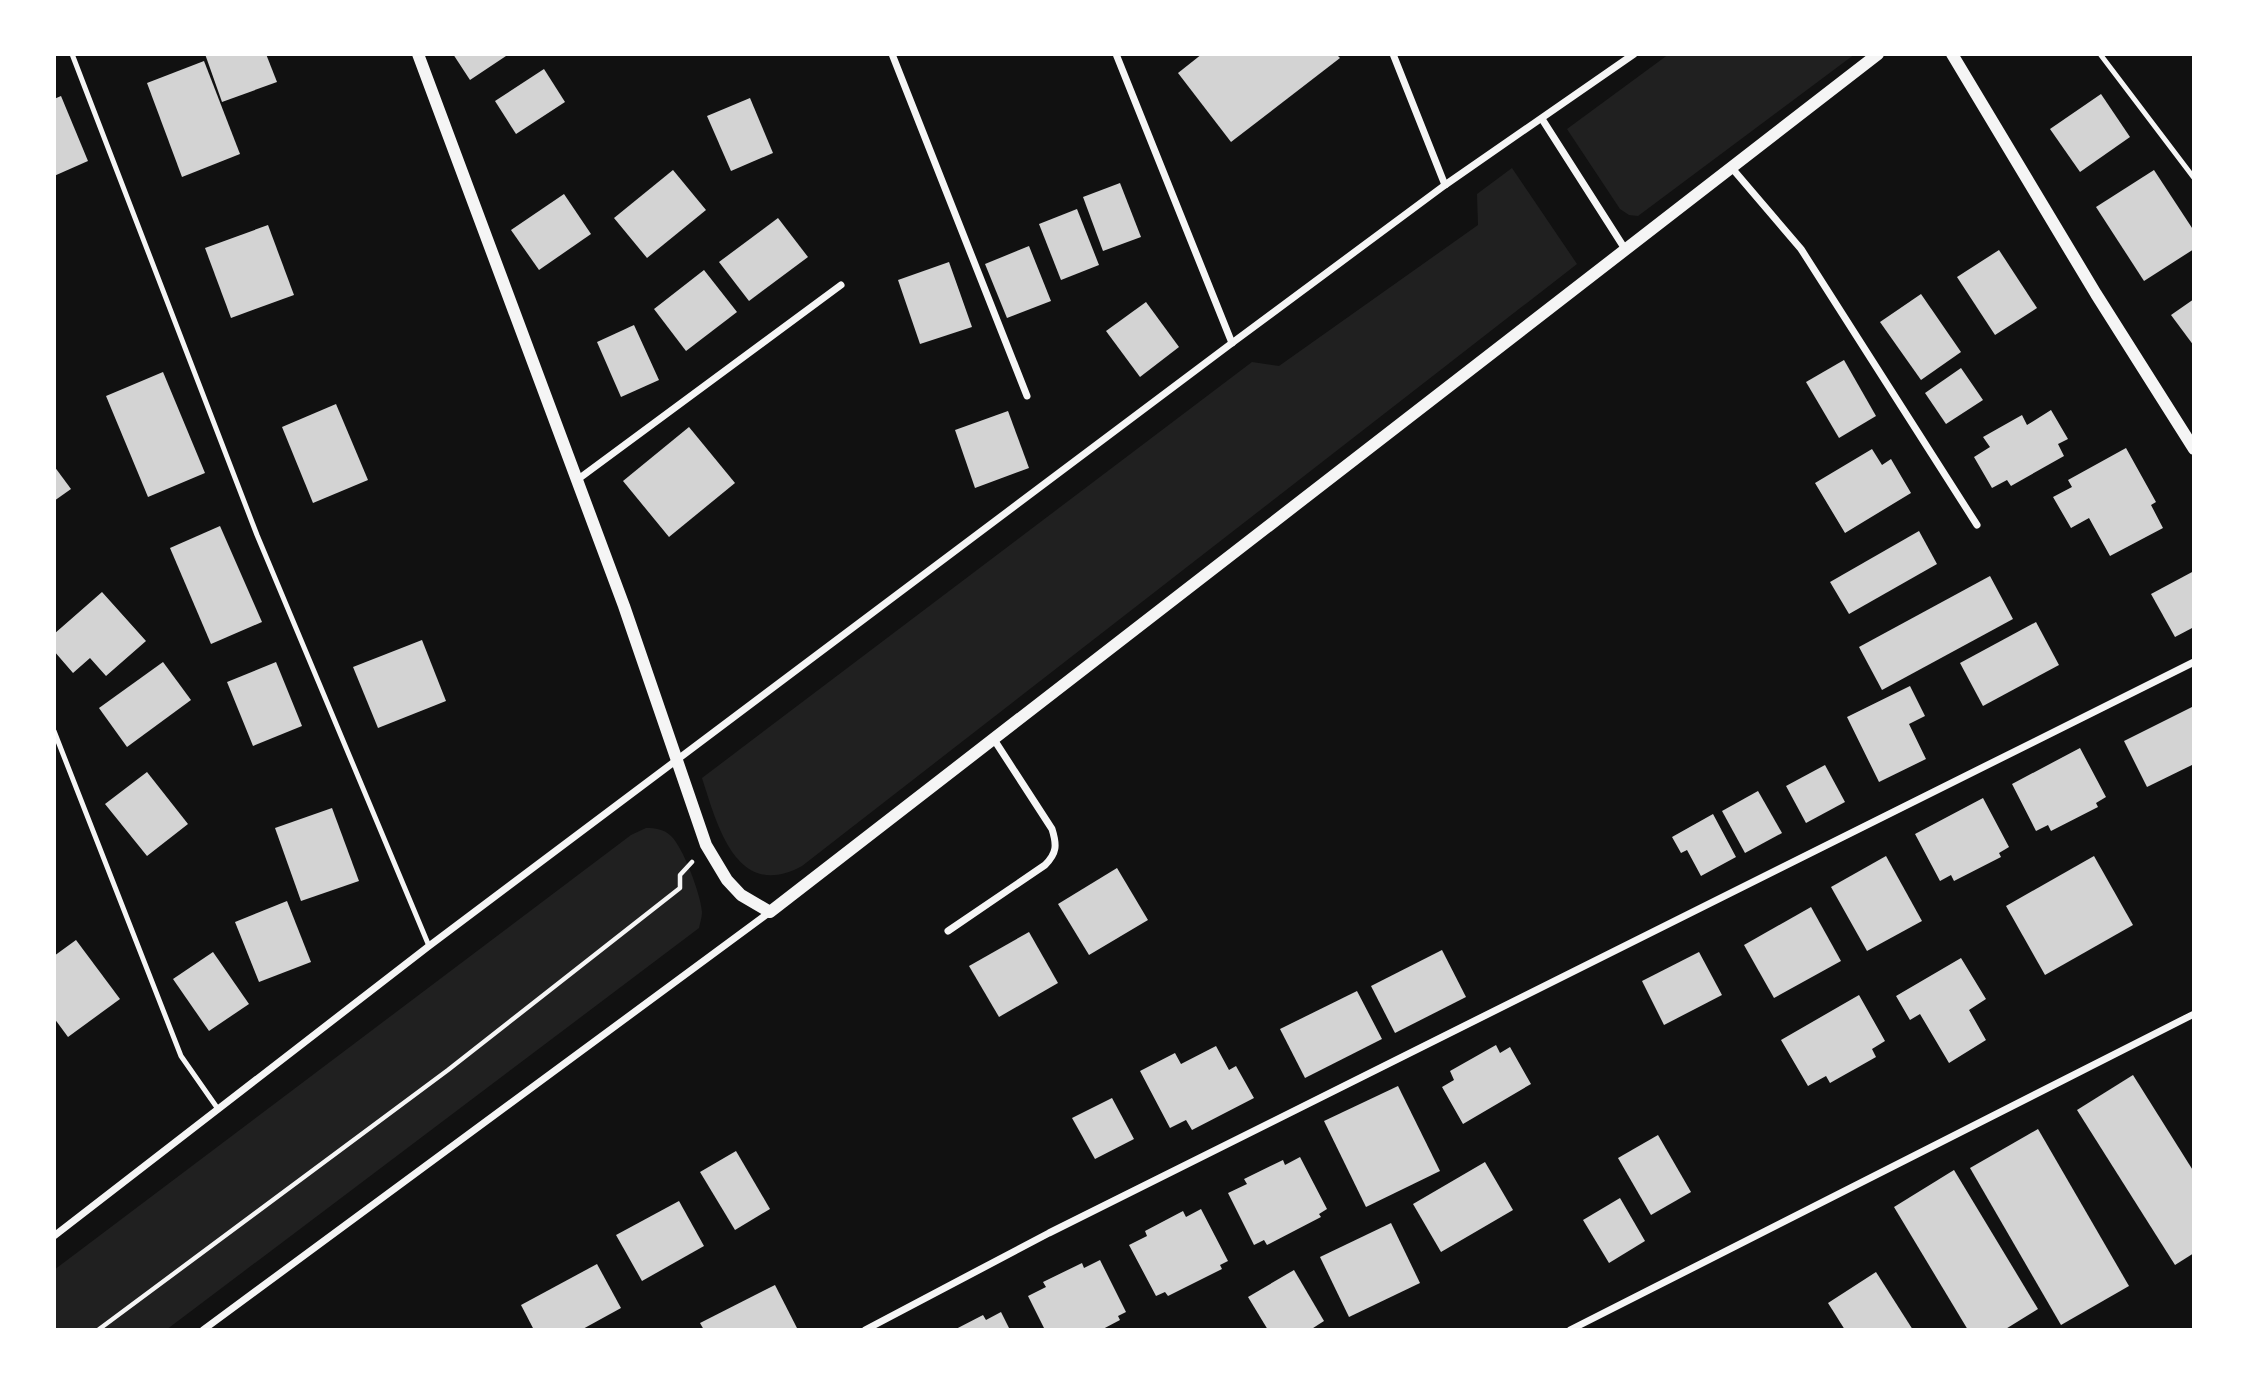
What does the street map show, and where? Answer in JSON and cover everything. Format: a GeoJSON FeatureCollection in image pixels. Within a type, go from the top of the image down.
{"type":"FeatureCollection","features":[{"type":"Feature","properties":{"kind":"street"},"geometry":{"type":"LineString","coordinates":[[418,54],[624,606],[706,845],[727,880],[741,895],[770,912]]}},
{"type":"Feature","properties":{"kind":"street"},"geometry":{"type":"LineString","coordinates":[[892,54],[1027,396]]}},
{"type":"Feature","properties":{"kind":"street"},"geometry":{"type":"LineString","coordinates":[[1116,54],[1232,343]]}},
{"type":"Feature","properties":{"kind":"street"},"geometry":{"type":"LineString","coordinates":[[1393,54],[1446,185]]}},
{"type":"Feature","properties":{"kind":"street"},"geometry":{"type":"LineString","coordinates":[[54,1236],[429,946],[1232,343],[1446,185],[1634,54]]}},
{"type":"Feature","properties":{"kind":"street"},"geometry":{"type":"LineString","coordinates":[[203,1330],[770,912],[1878,54]]}},
{"type":"Feature","properties":{"kind":"street"},"geometry":{"type":"LineString","coordinates":[[1952,54],[2096,294],[2194,449]]}},
{"type":"Feature","properties":{"kind":"street"},"geometry":{"type":"LineString","coordinates":[[1542,119],[1625,249]]}},
{"type":"Feature","properties":{"kind":"street"},"geometry":{"type":"LineString","coordinates":[[1731,167],[1801,249],[1977,525]]}},
{"type":"Feature","properties":{"kind":"street"},"geometry":{"type":"LineString","coordinates":[[577,480],[841,285]]}},
{"type":"Feature","properties":{"kind":"street"},"geometry":{"type":"LineString","coordinates":[[865,1330],[1049,1233],[2194,662]]}},
{"type":"Feature","properties":{"kind":"street"},"geometry":{"type":"LineString","coordinates":[[948,931],[1045,865],[1054,856],[1057,843],[1052,829],[993,738]]}},
{"type":"Feature","properties":{"kind":"street"},"geometry":{"type":"LineString","coordinates":[[1570,1330],[2194,1014]]}},
{"type":"Feature","properties":{"kind":"lane"},"geometry":{"type":"LineString","coordinates":[[72,54],[257,535],[429,946]]}},
{"type":"Feature","properties":{"kind":"lane"},"geometry":{"type":"LineString","coordinates":[[2100,54],[2194,178]]}},
{"type":"Feature","properties":{"kind":"lane"},"geometry":{"type":"LineString","coordinates":[[54,731],[181,1056],[218,1109]]}},
{"type":"Feature","properties":{"kind":"path"},"geometry":{"type":"LineString","coordinates":[[98,1330],[448,1070],[680,888],[680,875],[706,845]]}},
{"type":"Feature","properties":{"kind":"shaded area"},"geometry":{"type":"Polygon","coordinates":[[[1669,54],[1855,54],[1638,216],[1629,215],[1620,209],[1567,129],[1669,54]]]}},
{"type":"Feature","properties":{"kind":"shaded area"},"geometry":{"type":"Polygon","coordinates":[[[1512,168],[1577,264],[802,866],[779,874],[761,874],[745,866],[733,853],[723,836],[702,778],[1252,362],[1279,366],[1478,225],[1477,194],[1512,168]]]}},
{"type":"Feature","properties":{"kind":"shaded area"},"geometry":{"type":"Polygon","coordinates":[[[646,828],[665,832],[681,850],[701,904],[699,928],[166,1330],[54,1330],[54,1270],[631,835],[646,828]]]}},
{"type":"Feature","properties":{"kind":"building"},"geometry":{"type":"Polygon","coordinates":[[[205,54],[266,54],[277,82],[222,102],[205,54]]]}},
{"type":"Feature","properties":{"kind":"building"},"geometry":{"type":"Polygon","coordinates":[[[453,54],[509,54],[470,80],[453,54]]]}},
{"type":"Feature","properties":{"kind":"building"},"geometry":{"type":"Polygon","coordinates":[[[1202,54],[1336,54],[1340,58],[1231,142],[1178,73],[1202,54]]]}},
{"type":"Feature","properties":{"kind":"building"},"geometry":{"type":"Polygon","coordinates":[[[204,61],[240,154],[182,177],[147,83],[204,61]]]}},
{"type":"Feature","properties":{"kind":"building"},"geometry":{"type":"Polygon","coordinates":[[[544,69],[565,102],[516,134],[495,101],[544,69]]]}},
{"type":"Feature","properties":{"kind":"building"},"geometry":{"type":"Polygon","coordinates":[[[2101,94],[2130,137],[2080,172],[2050,129],[2101,94]]]}},
{"type":"Feature","properties":{"kind":"building"},"geometry":{"type":"Polygon","coordinates":[[[61,96],[88,161],[54,176],[54,99],[61,96]]]}},
{"type":"Feature","properties":{"kind":"building"},"geometry":{"type":"Polygon","coordinates":[[[750,98],[773,153],[731,171],[707,116],[750,98]]]}},
{"type":"Feature","properties":{"kind":"building"},"geometry":{"type":"Polygon","coordinates":[[[673,170],[706,210],[647,258],[614,218],[673,170]]]}},
{"type":"Feature","properties":{"kind":"building"},"geometry":{"type":"Polygon","coordinates":[[[2154,170],[2194,231],[2194,249],[2144,281],[2096,207],[2154,170]]]}},
{"type":"Feature","properties":{"kind":"building"},"geometry":{"type":"Polygon","coordinates":[[[1120,183],[1141,237],[1103,251],[1083,197],[1120,183]]]}},
{"type":"Feature","properties":{"kind":"building"},"geometry":{"type":"Polygon","coordinates":[[[564,194],[591,234],[539,270],[511,230],[564,194]]]}},
{"type":"Feature","properties":{"kind":"building"},"geometry":{"type":"Polygon","coordinates":[[[1077,209],[1099,265],[1061,280],[1039,224],[1077,209]]]}},
{"type":"Feature","properties":{"kind":"building"},"geometry":{"type":"Polygon","coordinates":[[[778,218],[808,257],[749,301],[719,262],[778,218]]]}},
{"type":"Feature","properties":{"kind":"building"},"geometry":{"type":"Polygon","coordinates":[[[268,225],[294,295],[231,318],[205,248],[268,225]]]}},
{"type":"Feature","properties":{"kind":"building"},"geometry":{"type":"Polygon","coordinates":[[[1029,246],[1051,301],[1007,318],[985,264],[1029,246]]]}},
{"type":"Feature","properties":{"kind":"building"},"geometry":{"type":"Polygon","coordinates":[[[1999,250],[2037,308],[1995,335],[1957,277],[1999,250]]]}},
{"type":"Feature","properties":{"kind":"building"},"geometry":{"type":"Polygon","coordinates":[[[949,262],[972,327],[920,344],[898,280],[949,262]]]}},
{"type":"Feature","properties":{"kind":"building"},"geometry":{"type":"Polygon","coordinates":[[[704,270],[737,312],[686,351],[654,309],[704,270]]]}},
{"type":"Feature","properties":{"kind":"building"},"geometry":{"type":"Polygon","coordinates":[[[1921,294],[1961,352],[1921,380],[1880,322],[1921,294]]]}},
{"type":"Feature","properties":{"kind":"building"},"geometry":{"type":"Polygon","coordinates":[[[2194,299],[2194,346],[2171,315],[2194,299]]]}},
{"type":"Feature","properties":{"kind":"building"},"geometry":{"type":"Polygon","coordinates":[[[1146,302],[1179,347],[1140,377],[1106,331],[1146,302]]]}},
{"type":"Feature","properties":{"kind":"building"},"geometry":{"type":"Polygon","coordinates":[[[634,325],[659,380],[621,397],[597,342],[634,325]]]}},
{"type":"Feature","properties":{"kind":"building"},"geometry":{"type":"Polygon","coordinates":[[[1844,360],[1876,416],[1839,438],[1806,382],[1844,360]]]}},
{"type":"Feature","properties":{"kind":"building"},"geometry":{"type":"Polygon","coordinates":[[[1961,368],[1983,400],[1946,424],[1925,393],[1961,368]]]}},
{"type":"Feature","properties":{"kind":"building"},"geometry":{"type":"Polygon","coordinates":[[[163,372],[205,473],[148,497],[106,396],[163,372]]]}},
{"type":"Feature","properties":{"kind":"building"},"geometry":{"type":"Polygon","coordinates":[[[336,404],[368,480],[313,503],[282,427],[336,404]]]}},
{"type":"Feature","properties":{"kind":"building"},"geometry":{"type":"Polygon","coordinates":[[[2051,410],[2068,439],[2058,444],[2064,456],[2011,486],[2007,480],[1992,488],[1974,457],[1990,447],[1983,437],[2022,415],[2027,425],[2051,410]]]}},
{"type":"Feature","properties":{"kind":"building"},"geometry":{"type":"Polygon","coordinates":[[[1008,411],[1029,468],[975,488],[955,430],[1008,411]]]}},
{"type":"Feature","properties":{"kind":"building"},"geometry":{"type":"Polygon","coordinates":[[[689,427],[735,483],[669,537],[623,481],[689,427]]]}},
{"type":"Feature","properties":{"kind":"building"},"geometry":{"type":"Polygon","coordinates":[[[2126,448],[2156,502],[2151,505],[2163,528],[2110,556],[2089,518],[2071,528],[2053,497],[2072,487],[2068,480],[2126,448]]]}},
{"type":"Feature","properties":{"kind":"building"},"geometry":{"type":"Polygon","coordinates":[[[1872,449],[1882,465],[1891,459],[1911,493],[1845,533],[1815,483],[1872,449]]]}},
{"type":"Feature","properties":{"kind":"building"},"geometry":{"type":"Polygon","coordinates":[[[54,466],[71,489],[54,501],[54,466]]]}},
{"type":"Feature","properties":{"kind":"building"},"geometry":{"type":"Polygon","coordinates":[[[220,526],[262,622],[211,644],[170,548],[220,526]]]}},
{"type":"Feature","properties":{"kind":"building"},"geometry":{"type":"Polygon","coordinates":[[[1919,531],[1937,564],[1849,614],[1830,582],[1919,531]]]}},
{"type":"Feature","properties":{"kind":"building"},"geometry":{"type":"Polygon","coordinates":[[[2194,571],[2194,627],[2175,637],[2151,594],[2194,571]]]}},
{"type":"Feature","properties":{"kind":"building"},"geometry":{"type":"Polygon","coordinates":[[[1990,576],[2013,619],[1882,690],[1859,647],[1990,576]]]}},
{"type":"Feature","properties":{"kind":"building"},"geometry":{"type":"Polygon","coordinates":[[[102,592],[146,641],[106,676],[90,658],[73,673],[54,651],[54,634],[102,592]]]}},
{"type":"Feature","properties":{"kind":"building"},"geometry":{"type":"Polygon","coordinates":[[[2036,622],[2059,665],[1983,706],[1960,663],[2036,622]]]}},
{"type":"Feature","properties":{"kind":"building"},"geometry":{"type":"Polygon","coordinates":[[[422,640],[446,701],[378,728],[353,667],[422,640]]]}},
{"type":"Feature","properties":{"kind":"building"},"geometry":{"type":"Polygon","coordinates":[[[163,662],[191,700],[127,747],[99,708],[163,662]]]}},
{"type":"Feature","properties":{"kind":"building"},"geometry":{"type":"Polygon","coordinates":[[[276,662],[302,726],[253,746],[227,682],[276,662]]]}},
{"type":"Feature","properties":{"kind":"building"},"geometry":{"type":"Polygon","coordinates":[[[1910,686],[1925,716],[1909,724],[1926,759],[1879,782],[1847,717],[1910,686]]]}},
{"type":"Feature","properties":{"kind":"building"},"geometry":{"type":"Polygon","coordinates":[[[2194,706],[2194,764],[2147,787],[2124,741],[2194,706]]]}},
{"type":"Feature","properties":{"kind":"building"},"geometry":{"type":"Polygon","coordinates":[[[2080,748],[2106,797],[2096,803],[2098,807],[2051,831],[2048,825],[2036,831],[2012,784],[2080,748]]]}},
{"type":"Feature","properties":{"kind":"building"},"geometry":{"type":"Polygon","coordinates":[[[1825,765],[1845,802],[1806,823],[1786,786],[1825,765]]]}},
{"type":"Feature","properties":{"kind":"building"},"geometry":{"type":"Polygon","coordinates":[[[147,772],[188,824],[147,856],[105,804],[147,772]]]}},
{"type":"Feature","properties":{"kind":"building"},"geometry":{"type":"Polygon","coordinates":[[[1758,791],[1782,833],[1745,853],[1722,811],[1758,791]]]}},
{"type":"Feature","properties":{"kind":"building"},"geometry":{"type":"Polygon","coordinates":[[[1983,798],[2009,847],[1999,853],[2001,857],[1954,881],[1951,875],[1940,881],[1915,834],[1983,798]]]}},
{"type":"Feature","properties":{"kind":"building"},"geometry":{"type":"Polygon","coordinates":[[[332,808],[359,881],[301,901],[275,828],[332,808]]]}},
{"type":"Feature","properties":{"kind":"building"},"geometry":{"type":"Polygon","coordinates":[[[1713,814],[1736,857],[1701,876],[1687,850],[1681,853],[1672,837],[1713,814]]]}},
{"type":"Feature","properties":{"kind":"building"},"geometry":{"type":"Polygon","coordinates":[[[1886,856],[1922,921],[1867,951],[1831,887],[1886,856]]]}},
{"type":"Feature","properties":{"kind":"building"},"geometry":{"type":"Polygon","coordinates":[[[2094,856],[2133,925],[2045,975],[2006,906],[2094,856]]]}},
{"type":"Feature","properties":{"kind":"building"},"geometry":{"type":"Polygon","coordinates":[[[1117,868],[1148,920],[1089,955],[1058,904],[1117,868]]]}},
{"type":"Feature","properties":{"kind":"building"},"geometry":{"type":"Polygon","coordinates":[[[287,901],[311,962],[259,982],[235,922],[287,901]]]}},
{"type":"Feature","properties":{"kind":"building"},"geometry":{"type":"Polygon","coordinates":[[[1811,907],[1841,961],[1774,998],[1744,945],[1811,907]]]}},
{"type":"Feature","properties":{"kind":"building"},"geometry":{"type":"Polygon","coordinates":[[[1029,932],[1058,983],[999,1017],[969,966],[1029,932]]]}},
{"type":"Feature","properties":{"kind":"building"},"geometry":{"type":"Polygon","coordinates":[[[76,940],[120,999],[68,1037],[54,1018],[54,956],[76,940]]]}},
{"type":"Feature","properties":{"kind":"building"},"geometry":{"type":"Polygon","coordinates":[[[1442,950],[1466,997],[1395,1033],[1371,986],[1442,950]]]}},
{"type":"Feature","properties":{"kind":"building"},"geometry":{"type":"Polygon","coordinates":[[[213,952],[249,1004],[209,1031],[173,979],[213,952]]]}},
{"type":"Feature","properties":{"kind":"building"},"geometry":{"type":"Polygon","coordinates":[[[1699,952],[1722,995],[1664,1025],[1642,981],[1699,952]]]}},
{"type":"Feature","properties":{"kind":"building"},"geometry":{"type":"Polygon","coordinates":[[[1961,958],[1986,999],[1969,1010],[1986,1040],[1949,1063],[1920,1014],[1910,1020],[1896,996],[1961,958]]]}},
{"type":"Feature","properties":{"kind":"building"},"geometry":{"type":"Polygon","coordinates":[[[1357,991],[1382,1039],[1305,1078],[1280,1029],[1357,991]]]}},
{"type":"Feature","properties":{"kind":"building"},"geometry":{"type":"Polygon","coordinates":[[[1859,995],[1885,1041],[1872,1049],[1876,1057],[1830,1083],[1826,1076],[1808,1086],[1781,1040],[1859,995]]]}},
{"type":"Feature","properties":{"kind":"building"},"geometry":{"type":"Polygon","coordinates":[[[1496,1045],[1500,1053],[1510,1047],[1531,1084],[1463,1124],[1442,1087],[1454,1080],[1450,1071],[1496,1045]]]}},
{"type":"Feature","properties":{"kind":"building"},"geometry":{"type":"Polygon","coordinates":[[[1216,1046],[1229,1070],[1236,1066],[1254,1098],[1192,1130],[1186,1120],[1170,1128],[1140,1071],[1175,1053],[1181,1064],[1216,1046]]]}},
{"type":"Feature","properties":{"kind":"building"},"geometry":{"type":"Polygon","coordinates":[[[2133,1075],[2194,1172],[2194,1253],[2175,1265],[2077,1110],[2133,1075]]]}},
{"type":"Feature","properties":{"kind":"building"},"geometry":{"type":"Polygon","coordinates":[[[1398,1086],[1440,1171],[1366,1207],[1324,1121],[1398,1086]]]}},
{"type":"Feature","properties":{"kind":"building"},"geometry":{"type":"Polygon","coordinates":[[[1112,1098],[1134,1139],[1095,1159],[1072,1118],[1112,1098]]]}},
{"type":"Feature","properties":{"kind":"building"},"geometry":{"type":"Polygon","coordinates":[[[2038,1129],[2129,1286],[2061,1325],[1970,1168],[2038,1129]]]}},
{"type":"Feature","properties":{"kind":"building"},"geometry":{"type":"Polygon","coordinates":[[[1658,1135],[1691,1192],[1651,1215],[1618,1158],[1658,1135]]]}},
{"type":"Feature","properties":{"kind":"building"},"geometry":{"type":"Polygon","coordinates":[[[736,1151],[770,1209],[735,1230],[700,1172],[736,1151]]]}},
{"type":"Feature","properties":{"kind":"building"},"geometry":{"type":"Polygon","coordinates":[[[1300,1157],[1327,1209],[1319,1214],[1321,1217],[1267,1245],[1264,1240],[1254,1245],[1228,1193],[1247,1184],[1244,1179],[1283,1160],[1285,1165],[1300,1157]]]}},
{"type":"Feature","properties":{"kind":"building"},"geometry":{"type":"Polygon","coordinates":[[[1485,1162],[1513,1210],[1441,1252],[1413,1204],[1485,1162]]]}},
{"type":"Feature","properties":{"kind":"building"},"geometry":{"type":"Polygon","coordinates":[[[1954,1170],[2038,1309],[2004,1330],[1968,1330],[1894,1207],[1954,1170]]]}},
{"type":"Feature","properties":{"kind":"building"},"geometry":{"type":"Polygon","coordinates":[[[1620,1198],[1645,1241],[1609,1263],[1583,1220],[1620,1198]]]}},
{"type":"Feature","properties":{"kind":"building"},"geometry":{"type":"Polygon","coordinates":[[[679,1201],[704,1246],[642,1281],[616,1235],[679,1201]]]}},
{"type":"Feature","properties":{"kind":"building"},"geometry":{"type":"Polygon","coordinates":[[[1201,1209],[1228,1261],[1220,1265],[1222,1269],[1168,1296],[1165,1292],[1156,1296],[1129,1245],[1147,1236],[1145,1231],[1183,1211],[1186,1217],[1201,1209]]]}},
{"type":"Feature","properties":{"kind":"building"},"geometry":{"type":"Polygon","coordinates":[[[1391,1223],[1420,1283],[1349,1317],[1320,1257],[1391,1223]]]}},
{"type":"Feature","properties":{"kind":"building"},"geometry":{"type":"Polygon","coordinates":[[[1100,1260],[1126,1312],[1118,1316],[1120,1320],[1101,1330],[1045,1330],[1028,1296],[1046,1287],[1043,1282],[1082,1263],[1084,1268],[1100,1260]]]}},
{"type":"Feature","properties":{"kind":"building"},"geometry":{"type":"Polygon","coordinates":[[[597,1264],[621,1308],[581,1330],[534,1330],[521,1305],[597,1264]]]}},
{"type":"Feature","properties":{"kind":"building"},"geometry":{"type":"Polygon","coordinates":[[[1294,1270],[1324,1321],[1310,1330],[1268,1330],[1248,1297],[1294,1270]]]}},
{"type":"Feature","properties":{"kind":"building"},"geometry":{"type":"Polygon","coordinates":[[[1876,1272],[1913,1330],[1845,1330],[1828,1303],[1876,1272]]]}},
{"type":"Feature","properties":{"kind":"building"},"geometry":{"type":"Polygon","coordinates":[[[775,1285],[798,1330],[704,1330],[700,1323],[775,1285]]]}},
{"type":"Feature","properties":{"kind":"building"},"geometry":{"type":"Polygon","coordinates":[[[1001,1312],[1010,1330],[954,1330],[983,1315],[986,1320],[1001,1312]]]}}]}
